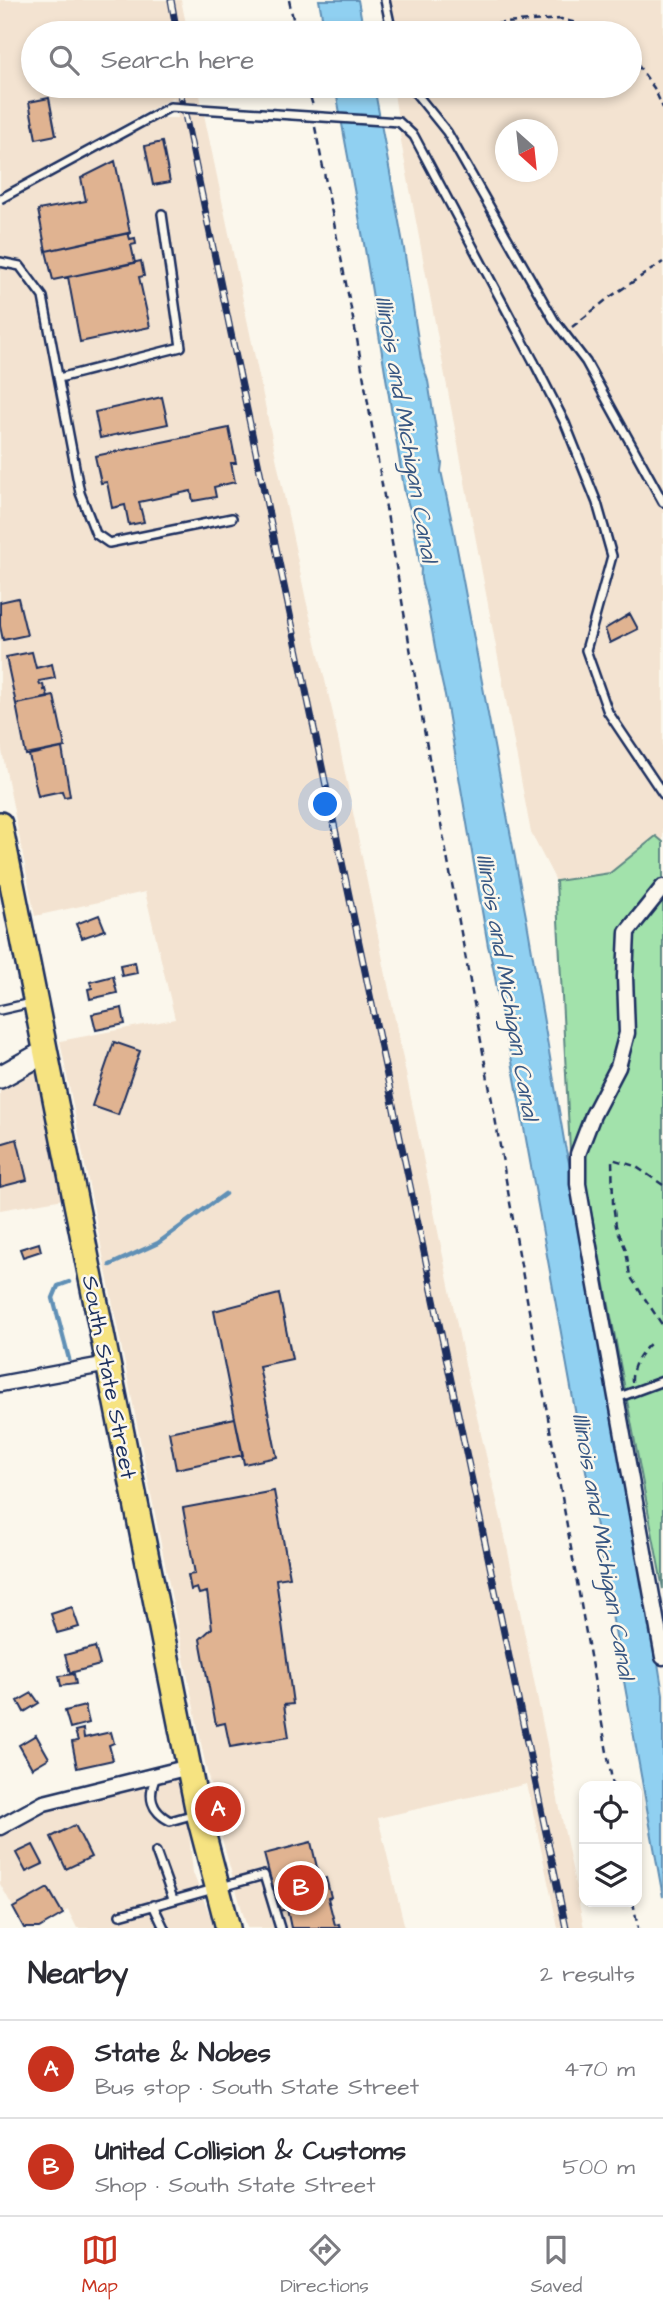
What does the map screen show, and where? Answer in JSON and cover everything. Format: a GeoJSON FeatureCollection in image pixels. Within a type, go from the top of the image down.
{"type":"FeatureCollection","features":[{"type":"Feature","properties":{"kind":"main road","name":"South State Street"},"geometry":{"type":"LineString","coordinates":[[0,824],[3,854],[36,1002],[198,1813],[228,1928]]}},
{"type":"Feature","properties":{"kind":"street"},"geometry":{"type":"LineString","coordinates":[[663,887],[627,932],[627,1032],[618,1067],[593,1115],[578,1154],[578,1184],[663,1657]]}},
{"type":"Feature","properties":{"kind":"street"},"geometry":{"type":"LineString","coordinates":[[0,1077],[46,1052]]}},
{"type":"Feature","properties":{"kind":"street"},"geometry":{"type":"LineString","coordinates":[[0,1384],[108,1364]]}},
{"type":"Feature","properties":{"kind":"street"},"geometry":{"type":"LineString","coordinates":[[0,1827],[44,1803],[189,1767]]}},
{"type":"Feature","properties":{"kind":"lane"},"geometry":{"type":"LineString","coordinates":[[385,0],[389,21]]}},
{"type":"Feature","properties":{"kind":"lane"},"geometry":{"type":"LineString","coordinates":[[420,98],[447,132],[514,252],[564,333],[586,362],[663,502]]}},
{"type":"Feature","properties":{"kind":"lane"},"geometry":{"type":"LineString","coordinates":[[0,199],[170,107],[399,122],[414,136],[534,362],[565,423],[597,503],[612,556],[586,650],[608,712],[663,794]]}},
{"type":"Feature","properties":{"kind":"lane"},"geometry":{"type":"LineString","coordinates":[[59,378],[181,347],[162,214]]}},
{"type":"Feature","properties":{"kind":"lane"},"geometry":{"type":"LineString","coordinates":[[0,262],[20,266],[43,297],[80,493],[96,534],[109,543],[232,518]]}},
{"type":"Feature","properties":{"kind":"lane"},"geometry":{"type":"LineString","coordinates":[[0,1010],[36,1002]]}},
{"type":"Feature","properties":{"kind":"lane"},"geometry":{"type":"LineString","coordinates":[[617,1398],[663,1381]]}},
{"type":"Feature","properties":{"kind":"lane"},"geometry":{"type":"LineString","coordinates":[[156,1776],[150,1790],[153,1806],[162,1817],[170,1821],[198,1813]]}},
{"type":"Feature","properties":{"kind":"lane"},"geometry":{"type":"LineString","coordinates":[[156,1852],[173,1899]]}},
{"type":"Feature","properties":{"kind":"lane"},"geometry":{"type":"LineString","coordinates":[[120,1915],[264,1875],[280,1928]]}},
{"type":"Feature","properties":{"kind":"lane"},"geometry":{"type":"LineString","coordinates":[[153,1905],[164,1928]]}},
{"type":"Feature","properties":{"kind":"path"},"geometry":{"type":"LineString","coordinates":[[289,0],[293,21]]}},
{"type":"Feature","properties":{"kind":"path"},"geometry":{"type":"LineString","coordinates":[[532,21],[569,21]]}},
{"type":"Feature","properties":{"kind":"path"},"geometry":{"type":"LineString","coordinates":[[642,71],[663,108]]}},
{"type":"Feature","properties":{"kind":"path"},"geometry":{"type":"LineString","coordinates":[[310,98],[314,116]]}},
{"type":"Feature","properties":{"kind":"path"},"geometry":{"type":"LineString","coordinates":[[315,125],[357,339],[430,764],[612,1781]]}},
{"type":"Feature","properties":{"kind":"path"},"geometry":{"type":"LineString","coordinates":[[564,333],[610,297],[663,262]]}},
{"type":"Feature","properties":{"kind":"path"},"geometry":{"type":"LineString","coordinates":[[663,1185],[635,1166],[612,1159],[616,1226],[626,1250],[630,1276],[663,1326]]}},
{"type":"Feature","properties":{"kind":"path"},"geometry":{"type":"LineString","coordinates":[[632,1392],[631,1371],[642,1351],[651,1343]]}},
{"type":"Feature","properties":{"kind":"path"},"geometry":{"type":"LineString","coordinates":[[635,1907],[638,1928]]}},
{"type":"Feature","properties":{"kind":"shaded area"},"geometry":{"type":"Polygon","coordinates":[[[0,0],[181,0],[185,21],[21,21],[21,98],[172,98],[0,193],[0,0]]]}},
{"type":"Feature","properties":{"kind":"shaded area"},"geometry":{"type":"Polygon","coordinates":[[[380,0],[663,0],[663,842],[656,836],[610,873],[556,881],[531,833],[395,98],[642,98],[642,21],[383,21],[380,0]]]}},
{"type":"Feature","properties":{"kind":"shaded area"},"geometry":{"type":"Polygon","coordinates":[[[174,98],[201,98],[306,600],[333,714],[468,1379],[503,1527],[584,1928],[558,1928],[527,1784],[378,1818],[405,1928],[247,1928],[222,1839],[60,1041],[175,1019],[145,892],[35,916],[0,741],[0,205],[160,118],[178,118],[174,98]]]}},
{"type":"Feature","properties":{"kind":"shaded area"},"geometry":{"type":"Polygon","coordinates":[[[38,1060],[64,1199],[0,1210],[0,1081],[38,1060]]]}},
{"type":"Feature","properties":{"kind":"shaded area"},"geometry":{"type":"Polygon","coordinates":[[[183,1773],[193,1873],[215,1928],[77,1928],[68,1910],[38,1928],[25,1928],[0,1884],[0,1831],[46,1805],[183,1773]]]}},
{"type":"Feature","properties":{"kind":"green space"},"geometry":{"type":"Polygon","coordinates":[[[656,836],[663,842],[663,1589],[589,1201],[570,1151],[556,881],[610,873],[656,836]]]}},
{"type":"Feature","properties":{"kind":"water"},"geometry":{"type":"Polygon","coordinates":[[[319,0],[358,0],[362,21],[323,21],[319,0]]]}},
{"type":"Feature","properties":{"kind":"water","name":"Illinois and Michigan Canal"},"geometry":{"type":"Polygon","coordinates":[[[337,98],[376,98],[421,359],[428,381],[442,463],[441,471],[625,1458],[663,1694],[663,1897],[511,1056],[488,946],[445,695],[421,582],[412,516],[405,494],[337,98]]]}},
{"type":"Feature","properties":{"kind":"building"},"geometry":{"type":"Polygon","coordinates":[[[49,98],[56,135],[36,139],[29,102],[49,98]]]}},
{"type":"Feature","properties":{"kind":"building"},"geometry":{"type":"Polygon","coordinates":[[[162,142],[170,182],[153,185],[145,146],[162,142]]]}},
{"type":"Feature","properties":{"kind":"building"},"geometry":{"type":"Polygon","coordinates":[[[115,161],[130,233],[46,251],[38,210],[86,201],[81,178],[115,161]]]}},
{"type":"Feature","properties":{"kind":"building"},"geometry":{"type":"Polygon","coordinates":[[[128,233],[130,239],[135,238],[136,244],[131,245],[135,263],[53,280],[46,251],[128,233]]]}},
{"type":"Feature","properties":{"kind":"building"},"geometry":{"type":"Polygon","coordinates":[[[141,261],[144,276],[139,277],[150,327],[80,342],[68,277],[141,261]]]}},
{"type":"Feature","properties":{"kind":"building"},"geometry":{"type":"Polygon","coordinates":[[[162,397],[168,424],[100,438],[95,412],[162,397]]]}},
{"type":"Feature","properties":{"kind":"building"},"geometry":{"type":"Polygon","coordinates":[[[229,428],[236,463],[231,463],[235,482],[214,487],[216,497],[193,501],[191,491],[139,502],[144,522],[129,525],[125,505],[112,508],[107,482],[101,483],[95,456],[229,428]]]}},
{"type":"Feature","properties":{"kind":"building"},"geometry":{"type":"Polygon","coordinates":[[[18,598],[27,635],[3,640],[0,602],[18,598]]]}},
{"type":"Feature","properties":{"kind":"building"},"geometry":{"type":"Polygon","coordinates":[[[630,614],[638,629],[610,643],[605,629],[630,614]]]}},
{"type":"Feature","properties":{"kind":"building"},"geometry":{"type":"Polygon","coordinates":[[[32,652],[36,668],[52,664],[55,678],[39,681],[44,690],[46,689],[48,698],[16,704],[6,657],[32,652]]]}},
{"type":"Feature","properties":{"kind":"building"},"geometry":{"type":"Polygon","coordinates":[[[54,696],[65,747],[26,755],[16,704],[54,696]]]}},
{"type":"Feature","properties":{"kind":"building"},"geometry":{"type":"Polygon","coordinates":[[[62,748],[70,796],[64,797],[62,791],[38,796],[29,755],[62,748]]]}},
{"type":"Feature","properties":{"kind":"building"},"geometry":{"type":"Polygon","coordinates":[[[99,915],[105,930],[82,938],[76,924],[99,915]]]}},
{"type":"Feature","properties":{"kind":"building"},"geometry":{"type":"Polygon","coordinates":[[[135,962],[137,973],[122,976],[120,965],[135,962]]]}},
{"type":"Feature","properties":{"kind":"building"},"geometry":{"type":"Polygon","coordinates":[[[113,976],[117,993],[90,999],[90,982],[113,976]]]}},
{"type":"Feature","properties":{"kind":"building"},"geometry":{"type":"Polygon","coordinates":[[[122,1008],[125,1024],[96,1030],[92,1014],[122,1008]]]}},
{"type":"Feature","properties":{"kind":"building"},"geometry":{"type":"Polygon","coordinates":[[[114,1042],[140,1051],[118,1115],[92,1106],[114,1042]]]}},
{"type":"Feature","properties":{"kind":"building"},"geometry":{"type":"Polygon","coordinates":[[[17,1139],[27,1180],[0,1187],[0,1144],[17,1139]]]}},
{"type":"Feature","properties":{"kind":"building"},"geometry":{"type":"Polygon","coordinates":[[[39,1243],[41,1251],[23,1257],[20,1249],[39,1243]]]}},
{"type":"Feature","properties":{"kind":"building"},"geometry":{"type":"Polygon","coordinates":[[[279,1294],[292,1359],[259,1366],[277,1457],[244,1464],[214,1311],[279,1294]]]}},
{"type":"Feature","properties":{"kind":"building"},"geometry":{"type":"Polygon","coordinates":[[[235,1418],[243,1455],[176,1469],[169,1432],[235,1418]]]}},
{"type":"Feature","properties":{"kind":"building"},"geometry":{"type":"Polygon","coordinates":[[[274,1491],[290,1577],[276,1579],[293,1704],[284,1705],[289,1737],[230,1747],[225,1723],[216,1725],[200,1639],[212,1628],[207,1592],[199,1594],[197,1588],[191,1590],[188,1575],[195,1574],[183,1508],[274,1491]]]}},
{"type":"Feature","properties":{"kind":"building"},"geometry":{"type":"Polygon","coordinates":[[[72,1607],[79,1627],[57,1633],[51,1614],[72,1607]]]}},
{"type":"Feature","properties":{"kind":"building"},"geometry":{"type":"Polygon","coordinates":[[[95,1647],[100,1665],[70,1673],[65,1655],[95,1647]]]}},
{"type":"Feature","properties":{"kind":"building"},"geometry":{"type":"Polygon","coordinates":[[[74,1674],[76,1684],[61,1686],[59,1676],[74,1674]]]}},
{"type":"Feature","properties":{"kind":"building"},"geometry":{"type":"Polygon","coordinates":[[[32,1693],[39,1703],[24,1712],[18,1701],[32,1693]]]}},
{"type":"Feature","properties":{"kind":"building"},"geometry":{"type":"Polygon","coordinates":[[[85,1706],[89,1723],[70,1728],[65,1711],[85,1706]]]}},
{"type":"Feature","properties":{"kind":"building"},"geometry":{"type":"Polygon","coordinates":[[[83,1729],[84,1738],[111,1732],[114,1743],[109,1745],[113,1760],[77,1768],[72,1742],[78,1741],[75,1731],[83,1729]]]}},
{"type":"Feature","properties":{"kind":"building"},"geometry":{"type":"Polygon","coordinates":[[[36,1735],[49,1758],[32,1768],[19,1745],[36,1735]]]}},
{"type":"Feature","properties":{"kind":"building"},"geometry":{"type":"Polygon","coordinates":[[[75,1825],[91,1857],[66,1869],[51,1837],[75,1825]]]}},
{"type":"Feature","properties":{"kind":"building"},"geometry":{"type":"Polygon","coordinates":[[[311,1842],[320,1880],[326,1878],[335,1925],[339,1924],[340,1928],[291,1928],[287,1909],[279,1911],[264,1854],[311,1842]]]}},
{"type":"Feature","properties":{"kind":"building"},"geometry":{"type":"Polygon","coordinates":[[[33,1845],[43,1864],[26,1872],[16,1853],[33,1845]]]}},
{"type":"Feature","properties":{"kind":"building"},"geometry":{"type":"Polygon","coordinates":[[[48,1888],[63,1914],[39,1928],[24,1928],[13,1908],[48,1888]]]}},
{"type":"Feature","properties":{"kind":"waterway"},"geometry":{"type":"LineString","coordinates":[[110,1265],[158,1243],[225,1194]]}},
{"type":"Feature","properties":{"kind":"waterway"},"geometry":{"type":"LineString","coordinates":[[69,1282],[58,1286],[53,1298],[69,1359]]}},
{"type":"Feature","properties":{"kind":"railway"},"geometry":{"type":"LineString","coordinates":[[171,0],[175,21]]}},
{"type":"Feature","properties":{"kind":"railway"},"geometry":{"type":"LineString","coordinates":[[182,98],[566,1928]]}},
{"type":"Feature","properties":{"kind":"place","name":"State & Nobes"},"geometry":{"type":"Point","coordinates":[218,1809]}},
{"type":"Feature","properties":{"kind":"place","name":"United Collision & Customs"},"geometry":{"type":"Point","coordinates":[301,1888]}}]}
